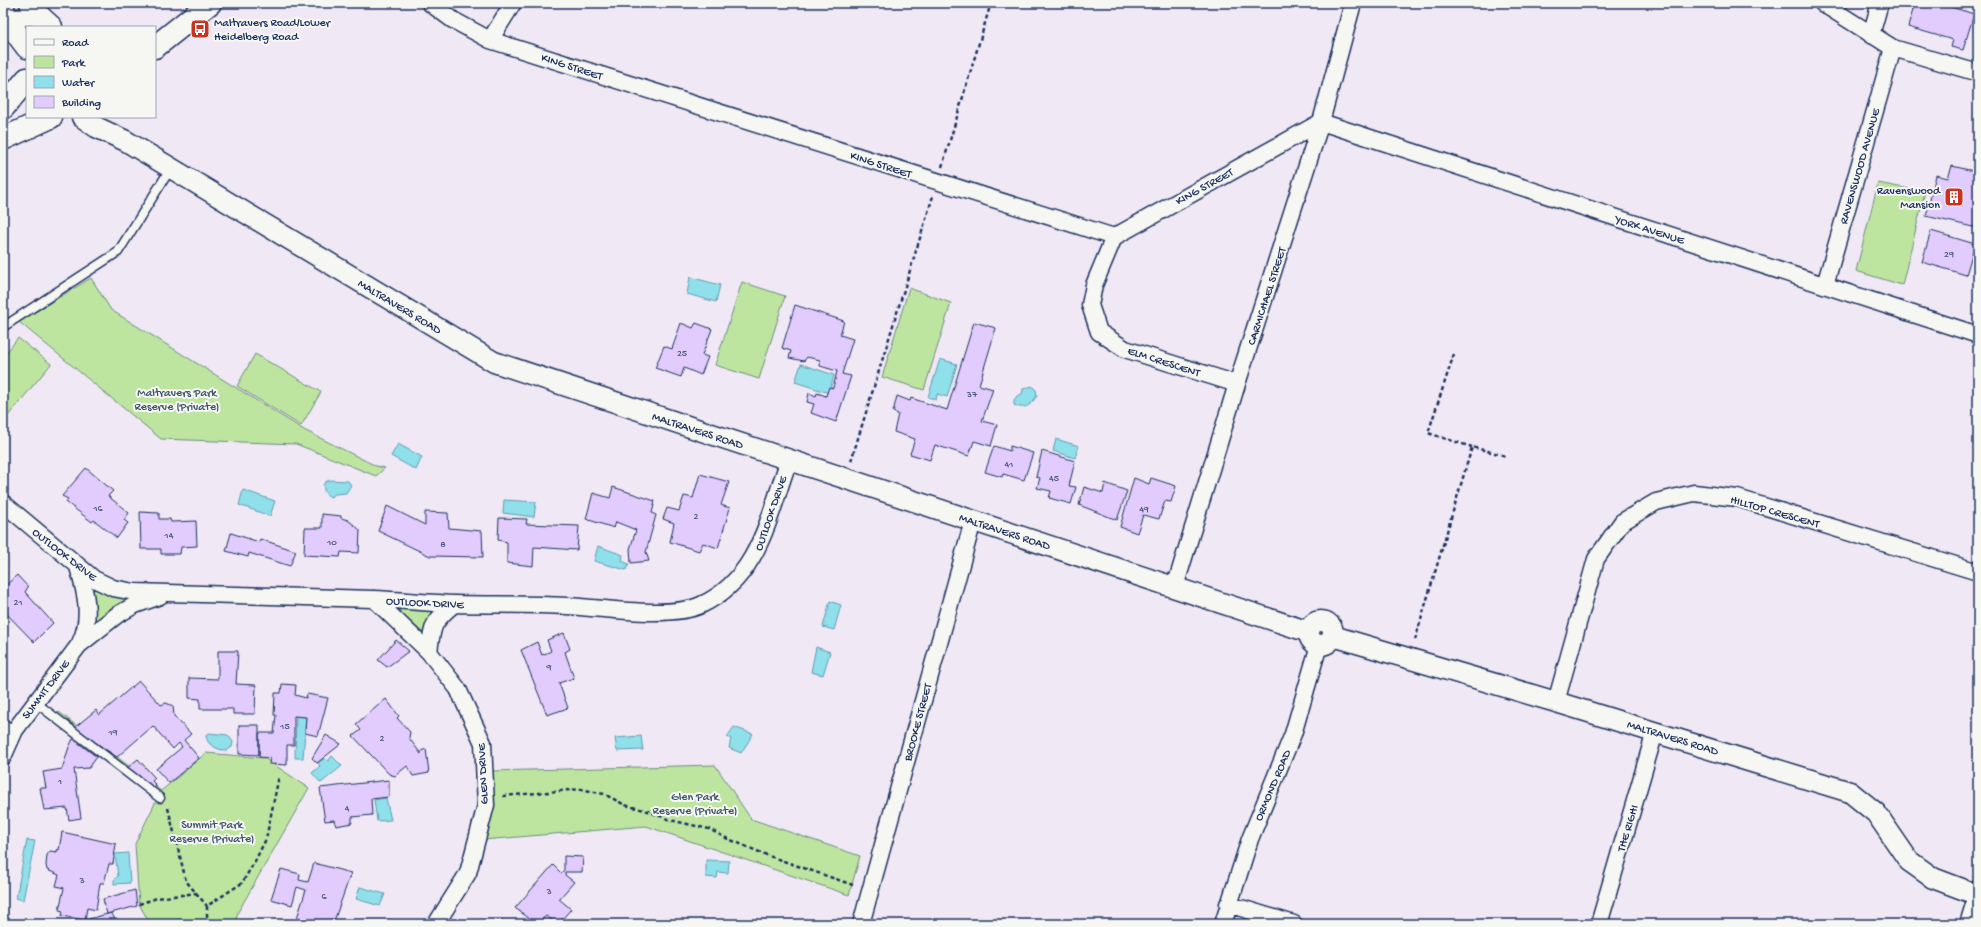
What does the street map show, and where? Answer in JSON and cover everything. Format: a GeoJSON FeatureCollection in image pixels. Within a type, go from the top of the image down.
{"type":"FeatureCollection","features":[{"type":"Feature","properties":{"kind":"main road"},"geometry":{"type":"LineString","coordinates":[[156,46],[210,3]]}},
{"type":"Feature","properties":{"kind":"main road"},"geometry":{"type":"LineString","coordinates":[[4,15],[26,46]]}},
{"type":"Feature","properties":{"kind":"main road"},"geometry":{"type":"LineString","coordinates":[[156,36],[179,29]]}},
{"type":"Feature","properties":{"kind":"main road"},"geometry":{"type":"LineString","coordinates":[[3,108],[26,80]]}},
{"type":"Feature","properties":{"kind":"main road"},"geometry":{"type":"LineString","coordinates":[[3,139],[49,118]]}},
{"type":"Feature","properties":{"kind":"street","name":"KING STREET"},"geometry":{"type":"LineString","coordinates":[[430,3],[453,20],[490,40],[1114,237],[1321,122]]}},
{"type":"Feature","properties":{"kind":"street"},"geometry":{"type":"LineString","coordinates":[[490,40],[513,3]]}},
{"type":"Feature","properties":{"kind":"street","name":"CARMICHAEL STREET"},"geometry":{"type":"LineString","coordinates":[[1175,587],[1237,384],[1321,122],[1353,3]]}},
{"type":"Feature","properties":{"kind":"street"},"geometry":{"type":"LineString","coordinates":[[1822,3],[1893,48],[1978,73]]}},
{"type":"Feature","properties":{"kind":"street"},"geometry":{"type":"LineString","coordinates":[[1871,35],[1880,3]]}},
{"type":"Feature","properties":{"kind":"street"},"geometry":{"type":"LineString","coordinates":[[4,15],[41,16]]}},
{"type":"Feature","properties":{"kind":"street","name":"RAVENSWOOD AVENUE"},"geometry":{"type":"LineString","coordinates":[[1825,285],[1893,48]]}},
{"type":"Feature","properties":{"kind":"street","name":"MALTRAVERS ROAD"},"geometry":{"type":"LineString","coordinates":[[83,118],[96,127],[126,141],[494,362],[1175,587],[1320,638],[1556,702],[1850,792],[1876,813],[1909,861],[1933,878],[1978,894]]}},
{"type":"Feature","properties":{"kind":"street","name":"MALTRAVERS ROAD"},"geometry":{"type":"LineString","coordinates":[[113,118],[126,141]]}},
{"type":"Feature","properties":{"kind":"street","name":"YORK AVENUE"},"geometry":{"type":"LineString","coordinates":[[1321,122],[1978,335]]}},
{"type":"Feature","properties":{"kind":"street","name":"ELM CRESCENT"},"geometry":{"type":"LineString","coordinates":[[1114,237],[1094,285],[1090,305],[1099,332],[1125,349],[1237,384]]}},
{"type":"Feature","properties":{"kind":"street","name":"OUTLOOK DRIVE"},"geometry":{"type":"LineString","coordinates":[[3,503],[94,579],[113,588],[134,592],[374,599],[454,604],[567,606],[671,611],[700,605],[722,592],[743,572],[754,556],[765,531],[789,460]]}},
{"type":"Feature","properties":{"kind":"street","name":"HILLTOP CRESCENT"},"geometry":{"type":"LineString","coordinates":[[1556,702],[1596,558],[1622,522],[1656,502],[1694,493],[1737,498],[1978,572]]}},
{"type":"Feature","properties":{"kind":"street","name":"BROOKE STREET"},"geometry":{"type":"LineString","coordinates":[[861,924],[973,521]]}},
{"type":"Feature","properties":{"kind":"street","name":"SUMMIT DRIVE"},"geometry":{"type":"LineString","coordinates":[[78,567],[84,589],[87,622],[79,645]]}},
{"type":"Feature","properties":{"kind":"street","name":"SUMMIT DRIVE"},"geometry":{"type":"LineString","coordinates":[[3,756],[9,727],[35,702],[79,645],[117,615],[135,606],[169,594]]}},
{"type":"Feature","properties":{"kind":"street","name":"GLEN DRIVE"},"geometry":{"type":"LineString","coordinates":[[374,599],[429,652],[458,689],[483,743],[486,805],[468,873],[436,924]]}},
{"type":"Feature","properties":{"kind":"street"},"geometry":{"type":"LineString","coordinates":[[429,652],[431,632],[438,617],[454,604]]}},
{"type":"Feature","properties":{"kind":"street","name":"ORMOND ROAD"},"geometry":{"type":"LineString","coordinates":[[1223,924],[1228,904],[1250,839],[1293,734],[1320,638]]}},
{"type":"Feature","properties":{"kind":"street","name":"THE RIGHI"},"geometry":{"type":"LineString","coordinates":[[1599,924],[1656,732]]}},
{"type":"Feature","properties":{"kind":"street"},"geometry":{"type":"LineString","coordinates":[[1968,924],[1978,894]]}},
{"type":"Feature","properties":{"kind":"street"},"geometry":{"type":"LineString","coordinates":[[1228,904],[1294,924]]}},
{"type":"Feature","properties":{"kind":"lane"},"geometry":{"type":"LineString","coordinates":[[3,327],[118,252],[171,168]]}},
{"type":"Feature","properties":{"kind":"lane"},"geometry":{"type":"LineString","coordinates":[[35,702],[160,798]]}},
{"type":"Feature","properties":{"kind":"path"},"geometry":{"type":"LineString","coordinates":[[845,478],[938,182],[991,3]]}},
{"type":"Feature","properties":{"kind":"path"},"geometry":{"type":"LineString","coordinates":[[1454,354],[1428,433],[1506,456]]}},
{"type":"Feature","properties":{"kind":"path"},"geometry":{"type":"LineString","coordinates":[[1415,640],[1472,447]]}},
{"type":"Feature","properties":{"kind":"path"},"geometry":{"type":"LineString","coordinates":[[207,906],[225,896],[242,883],[255,861],[266,839],[279,776]]}},
{"type":"Feature","properties":{"kind":"path"},"geometry":{"type":"LineString","coordinates":[[498,797],[581,789],[604,794],[625,805],[648,811],[670,820],[708,829],[769,856],[854,885]]}},
{"type":"Feature","properties":{"kind":"path"},"geometry":{"type":"LineString","coordinates":[[160,798],[167,805],[172,818],[186,881],[207,906],[207,924]]}},
{"type":"Feature","properties":{"kind":"path"},"geometry":{"type":"LineString","coordinates":[[139,904],[164,897],[197,893]]}},
{"type":"Feature","properties":{"kind":"green space"},"geometry":{"type":"Polygon","coordinates":[[[1878,183],[1925,192],[1902,285],[1856,271],[1878,183]]]}},
{"type":"Feature","properties":{"kind":"green space","name":"Maltravers Park Reserve (Private)"},"geometry":{"type":"Polygon","coordinates":[[[91,278],[111,310],[304,430],[376,466],[385,468],[376,476],[296,444],[161,439],[19,322],[91,278]]]}},
{"type":"Feature","properties":{"kind":"green space"},"geometry":{"type":"Polygon","coordinates":[[[742,282],[785,296],[759,379],[715,365],[742,282]]]}},
{"type":"Feature","properties":{"kind":"green space"},"geometry":{"type":"Polygon","coordinates":[[[909,288],[951,303],[924,390],[882,377],[909,288]]]}},
{"type":"Feature","properties":{"kind":"green space"},"geometry":{"type":"Polygon","coordinates":[[[18,338],[51,364],[3,422],[3,357],[18,338]]]}},
{"type":"Feature","properties":{"kind":"green space"},"geometry":{"type":"Polygon","coordinates":[[[255,354],[321,392],[301,426],[237,386],[255,354]]]}},
{"type":"Feature","properties":{"kind":"green space"},"geometry":{"type":"Polygon","coordinates":[[[93,587],[130,598],[95,621],[93,587]]]}},
{"type":"Feature","properties":{"kind":"green space"},"geometry":{"type":"Polygon","coordinates":[[[396,608],[436,608],[427,622],[424,634],[396,608]]]}},
{"type":"Feature","properties":{"kind":"green space","name":"Summit Park Reserve (Private)"},"geometry":{"type":"Polygon","coordinates":[[[59,712],[161,791],[206,753],[264,758],[309,788],[238,912],[235,924],[150,924],[139,904],[135,844],[157,799],[53,719],[59,712]]]}},
{"type":"Feature","properties":{"kind":"green space","name":"Glen Park Reserve (Private)"},"geometry":{"type":"Polygon","coordinates":[[[715,765],[751,819],[860,856],[849,895],[646,826],[483,840],[493,804],[492,771],[715,765]]]}},
{"type":"Feature","properties":{"kind":"water"},"geometry":{"type":"Polygon","coordinates":[[[690,277],[720,285],[716,302],[687,294],[690,277]]]}},
{"type":"Feature","properties":{"kind":"water"},"geometry":{"type":"Polygon","coordinates":[[[940,359],[957,364],[947,397],[937,394],[936,400],[928,397],[940,359]]]}},
{"type":"Feature","properties":{"kind":"water"},"geometry":{"type":"Polygon","coordinates":[[[801,364],[834,375],[829,393],[795,382],[801,364]]]}},
{"type":"Feature","properties":{"kind":"water"},"geometry":{"type":"Polygon","coordinates":[[[1032,386],[1036,390],[1037,396],[1033,402],[1025,407],[1018,407],[1014,405],[1014,400],[1017,396],[1022,394],[1023,389],[1032,386]]]}},
{"type":"Feature","properties":{"kind":"water"},"geometry":{"type":"Polygon","coordinates":[[[1056,439],[1079,446],[1075,458],[1053,451],[1056,439]]]}},
{"type":"Feature","properties":{"kind":"water"},"geometry":{"type":"Polygon","coordinates":[[[398,444],[422,457],[416,470],[391,456],[398,444]]]}},
{"type":"Feature","properties":{"kind":"water"},"geometry":{"type":"Polygon","coordinates":[[[329,480],[348,481],[351,485],[346,493],[335,494],[331,497],[324,492],[324,483],[329,480]]]}},
{"type":"Feature","properties":{"kind":"water"},"geometry":{"type":"Polygon","coordinates":[[[243,490],[275,501],[270,516],[239,505],[243,490]]]}},
{"type":"Feature","properties":{"kind":"water"},"geometry":{"type":"Polygon","coordinates":[[[504,500],[536,502],[534,517],[503,513],[504,500]]]}},
{"type":"Feature","properties":{"kind":"water"},"geometry":{"type":"Polygon","coordinates":[[[598,546],[623,555],[622,561],[629,564],[626,570],[594,561],[598,546]]]}},
{"type":"Feature","properties":{"kind":"water"},"geometry":{"type":"Polygon","coordinates":[[[830,601],[841,605],[834,630],[823,627],[830,601]]]}},
{"type":"Feature","properties":{"kind":"water"},"geometry":{"type":"Polygon","coordinates":[[[816,647],[830,652],[823,675],[811,672],[816,647]]]}},
{"type":"Feature","properties":{"kind":"water"},"geometry":{"type":"Polygon","coordinates":[[[296,716],[306,717],[303,758],[295,758],[296,716]]]}},
{"type":"Feature","properties":{"kind":"water"},"geometry":{"type":"Polygon","coordinates":[[[734,727],[753,734],[741,753],[729,748],[731,739],[727,737],[734,727]]]}},
{"type":"Feature","properties":{"kind":"water"},"geometry":{"type":"Polygon","coordinates":[[[209,733],[228,735],[233,742],[232,747],[226,751],[213,746],[206,738],[206,735],[209,733]]]}},
{"type":"Feature","properties":{"kind":"water"},"geometry":{"type":"Polygon","coordinates":[[[641,736],[643,750],[617,751],[615,738],[641,736]]]}},
{"type":"Feature","properties":{"kind":"water"},"geometry":{"type":"Polygon","coordinates":[[[332,756],[342,766],[321,783],[312,773],[320,766],[318,763],[325,758],[328,761],[332,756]]]}},
{"type":"Feature","properties":{"kind":"water"},"geometry":{"type":"Polygon","coordinates":[[[386,798],[391,820],[377,821],[374,800],[386,798]]]}},
{"type":"Feature","properties":{"kind":"water"},"geometry":{"type":"Polygon","coordinates":[[[27,840],[35,841],[23,900],[16,898],[27,840]]]}},
{"type":"Feature","properties":{"kind":"water"},"geometry":{"type":"Polygon","coordinates":[[[128,853],[130,883],[114,884],[114,880],[118,876],[115,854],[128,853]]]}},
{"type":"Feature","properties":{"kind":"water"},"geometry":{"type":"Polygon","coordinates":[[[706,860],[729,861],[728,873],[718,872],[717,878],[706,877],[706,860]]]}},
{"type":"Feature","properties":{"kind":"water"},"geometry":{"type":"Polygon","coordinates":[[[360,887],[385,894],[380,906],[356,899],[360,887]]]}},
{"type":"Feature","properties":{"kind":"building"},"geometry":{"type":"Polygon","coordinates":[[[1915,3],[1938,3],[1974,14],[1963,50],[1951,47],[1953,40],[1908,27],[1915,3]]]}},
{"type":"Feature","properties":{"kind":"building","name":"Ravenswood Mansion"},"geometry":{"type":"Polygon","coordinates":[[[1952,166],[1978,172],[1977,228],[1926,216],[1936,175],[1948,178],[1952,166]]]}},
{"type":"Feature","properties":{"kind":"building"},"geometry":{"type":"Polygon","coordinates":[[[1931,231],[1975,244],[1966,275],[1922,262],[1931,231]]]}},
{"type":"Feature","properties":{"kind":"building"},"geometry":{"type":"Polygon","coordinates":[[[795,305],[844,321],[840,335],[853,339],[842,374],[851,376],[836,422],[811,413],[814,404],[807,402],[809,393],[816,396],[817,393],[826,396],[829,387],[833,388],[837,371],[820,366],[820,360],[807,357],[804,361],[789,358],[791,351],[782,348],[795,305]]]}},
{"type":"Feature","properties":{"kind":"building"},"geometry":{"type":"Polygon","coordinates":[[[974,322],[996,328],[979,385],[993,389],[982,421],[997,425],[991,446],[974,441],[969,456],[935,445],[930,460],[910,454],[915,439],[894,432],[898,414],[893,412],[897,396],[910,401],[911,398],[947,410],[974,322]]]}},
{"type":"Feature","properties":{"kind":"building"},"geometry":{"type":"Polygon","coordinates":[[[681,323],[693,328],[696,323],[712,329],[702,355],[708,357],[701,375],[684,368],[681,377],[655,368],[664,346],[672,349],[681,323]]]}},
{"type":"Feature","properties":{"kind":"building"},"geometry":{"type":"Polygon","coordinates":[[[994,446],[1010,451],[1010,446],[1033,453],[1024,480],[1003,474],[1002,477],[985,472],[994,446]]]}},
{"type":"Feature","properties":{"kind":"building"},"geometry":{"type":"Polygon","coordinates":[[[1042,451],[1075,461],[1069,486],[1076,487],[1071,504],[1049,498],[1051,491],[1037,488],[1040,478],[1036,477],[1042,451]]]}},
{"type":"Feature","properties":{"kind":"building"},"geometry":{"type":"Polygon","coordinates":[[[86,468],[113,491],[108,496],[129,513],[124,520],[128,523],[117,538],[94,520],[92,522],[66,502],[68,499],[62,496],[86,468]]]}},
{"type":"Feature","properties":{"kind":"building"},"geometry":{"type":"Polygon","coordinates":[[[700,474],[729,482],[721,505],[730,508],[718,548],[703,543],[699,551],[670,542],[674,523],[663,519],[667,508],[679,511],[684,496],[693,498],[700,474]]]}},
{"type":"Feature","properties":{"kind":"building"},"geometry":{"type":"Polygon","coordinates":[[[1134,478],[1149,484],[1151,478],[1176,486],[1171,502],[1165,501],[1159,519],[1143,515],[1137,533],[1120,527],[1134,478]]]}},
{"type":"Feature","properties":{"kind":"building"},"geometry":{"type":"Polygon","coordinates":[[[1105,483],[1127,491],[1117,520],[1079,505],[1084,487],[1103,493],[1105,483]]]}},
{"type":"Feature","properties":{"kind":"building"},"geometry":{"type":"Polygon","coordinates":[[[613,487],[655,501],[652,513],[656,515],[646,552],[649,561],[631,563],[630,549],[636,530],[616,522],[614,528],[586,519],[593,493],[610,498],[613,487]]]}},
{"type":"Feature","properties":{"kind":"building"},"geometry":{"type":"Polygon","coordinates":[[[387,506],[425,525],[425,512],[448,513],[449,528],[482,531],[483,557],[430,556],[378,531],[387,506]]]}},
{"type":"Feature","properties":{"kind":"building"},"geometry":{"type":"Polygon","coordinates":[[[140,512],[159,513],[159,519],[170,519],[171,522],[196,521],[197,546],[181,547],[180,554],[161,554],[161,549],[141,549],[140,512]]]}},
{"type":"Feature","properties":{"kind":"building"},"geometry":{"type":"Polygon","coordinates":[[[322,514],[341,516],[341,518],[348,520],[360,530],[359,553],[341,552],[340,557],[304,555],[305,528],[322,528],[322,514]]]}},
{"type":"Feature","properties":{"kind":"building"},"geometry":{"type":"Polygon","coordinates":[[[499,518],[527,519],[526,524],[579,526],[577,550],[534,547],[533,566],[507,563],[507,542],[498,540],[499,518]]]}},
{"type":"Feature","properties":{"kind":"building"},"geometry":{"type":"Polygon","coordinates":[[[231,533],[259,542],[260,539],[296,551],[290,566],[249,553],[248,557],[226,551],[231,533]]]}},
{"type":"Feature","properties":{"kind":"building"},"geometry":{"type":"Polygon","coordinates":[[[17,575],[28,587],[25,592],[53,623],[34,642],[3,610],[3,588],[17,575]]]}},
{"type":"Feature","properties":{"kind":"building"},"geometry":{"type":"Polygon","coordinates":[[[564,633],[570,649],[565,652],[574,678],[559,683],[568,708],[547,715],[521,650],[537,642],[542,655],[551,651],[547,640],[564,633]]]}},
{"type":"Feature","properties":{"kind":"building"},"geometry":{"type":"Polygon","coordinates":[[[396,640],[409,651],[387,667],[378,660],[396,640]]]}},
{"type":"Feature","properties":{"kind":"building"},"geometry":{"type":"Polygon","coordinates":[[[218,651],[238,651],[236,684],[256,685],[255,714],[233,714],[233,709],[200,709],[200,699],[189,698],[189,678],[218,679],[218,651]]]}},
{"type":"Feature","properties":{"kind":"building"},"geometry":{"type":"Polygon","coordinates":[[[139,681],[161,705],[166,703],[173,706],[174,716],[191,734],[184,740],[199,758],[169,783],[156,769],[182,747],[179,743],[173,749],[153,726],[117,757],[74,728],[96,710],[99,715],[139,681]]]}},
{"type":"Feature","properties":{"kind":"building"},"geometry":{"type":"Polygon","coordinates":[[[282,684],[296,685],[295,695],[306,698],[307,694],[328,698],[318,736],[305,733],[306,717],[294,716],[294,745],[287,745],[287,765],[269,764],[270,758],[259,757],[259,733],[274,733],[276,715],[274,715],[275,693],[281,693],[282,684]]]}},
{"type":"Feature","properties":{"kind":"building"},"geometry":{"type":"Polygon","coordinates":[[[386,699],[399,716],[397,718],[410,732],[409,738],[421,754],[421,751],[426,749],[429,773],[413,776],[407,766],[395,776],[389,774],[353,736],[361,730],[356,724],[386,699]]]}},
{"type":"Feature","properties":{"kind":"building"},"geometry":{"type":"Polygon","coordinates":[[[239,725],[259,725],[259,755],[239,754],[239,725]]]}},
{"type":"Feature","properties":{"kind":"building"},"geometry":{"type":"Polygon","coordinates":[[[326,735],[341,744],[317,763],[312,758],[326,735]]]}},
{"type":"Feature","properties":{"kind":"building"},"geometry":{"type":"Polygon","coordinates":[[[73,739],[97,757],[89,768],[74,769],[81,818],[69,820],[67,808],[44,810],[40,788],[46,788],[43,772],[62,769],[73,739]]]}},
{"type":"Feature","properties":{"kind":"building"},"geometry":{"type":"Polygon","coordinates":[[[138,759],[155,778],[152,781],[157,786],[153,788],[127,768],[138,759]]]}},
{"type":"Feature","properties":{"kind":"building"},"geometry":{"type":"Polygon","coordinates":[[[389,780],[389,797],[371,799],[372,815],[352,817],[352,823],[336,826],[334,820],[325,821],[320,788],[389,780]]]}},
{"type":"Feature","properties":{"kind":"building"},"geometry":{"type":"Polygon","coordinates":[[[62,832],[116,844],[113,864],[109,864],[104,883],[100,883],[96,910],[87,908],[85,920],[62,916],[63,911],[59,910],[64,888],[56,886],[59,875],[47,870],[47,855],[50,851],[57,852],[57,849],[59,850],[62,832]]]}},
{"type":"Feature","properties":{"kind":"building"},"geometry":{"type":"Polygon","coordinates":[[[564,856],[583,857],[582,872],[565,872],[565,875],[574,882],[559,899],[571,909],[558,924],[546,916],[537,924],[515,908],[553,865],[561,873],[564,870],[564,856]]]}},
{"type":"Feature","properties":{"kind":"building"},"geometry":{"type":"Polygon","coordinates":[[[314,863],[351,873],[333,924],[317,924],[297,918],[306,890],[297,887],[292,905],[271,899],[281,869],[300,874],[299,880],[308,882],[314,863]]]}},
{"type":"Feature","properties":{"kind":"building"},"geometry":{"type":"Polygon","coordinates":[[[135,890],[137,906],[107,914],[103,899],[135,890]]]}},
{"type":"Feature","properties":{"kind":"building"},"geometry":{"type":"Polygon","coordinates":[[[111,913],[119,924],[69,924],[85,920],[111,913]]]}},
{"type":"Feature","properties":{"kind":"building"},"geometry":{"type":"Polygon","coordinates":[[[498,919],[513,924],[497,924],[498,919]]]}},
{"type":"Feature","properties":{"kind":"place","name":"Maltravers Road/Lower Heidelberg Road"},"geometry":{"type":"Point","coordinates":[200,29]}},
{"type":"Feature","properties":{"kind":"place","name":"Ravenswood Mansion"},"geometry":{"type":"Point","coordinates":[1954,197]}}]}
